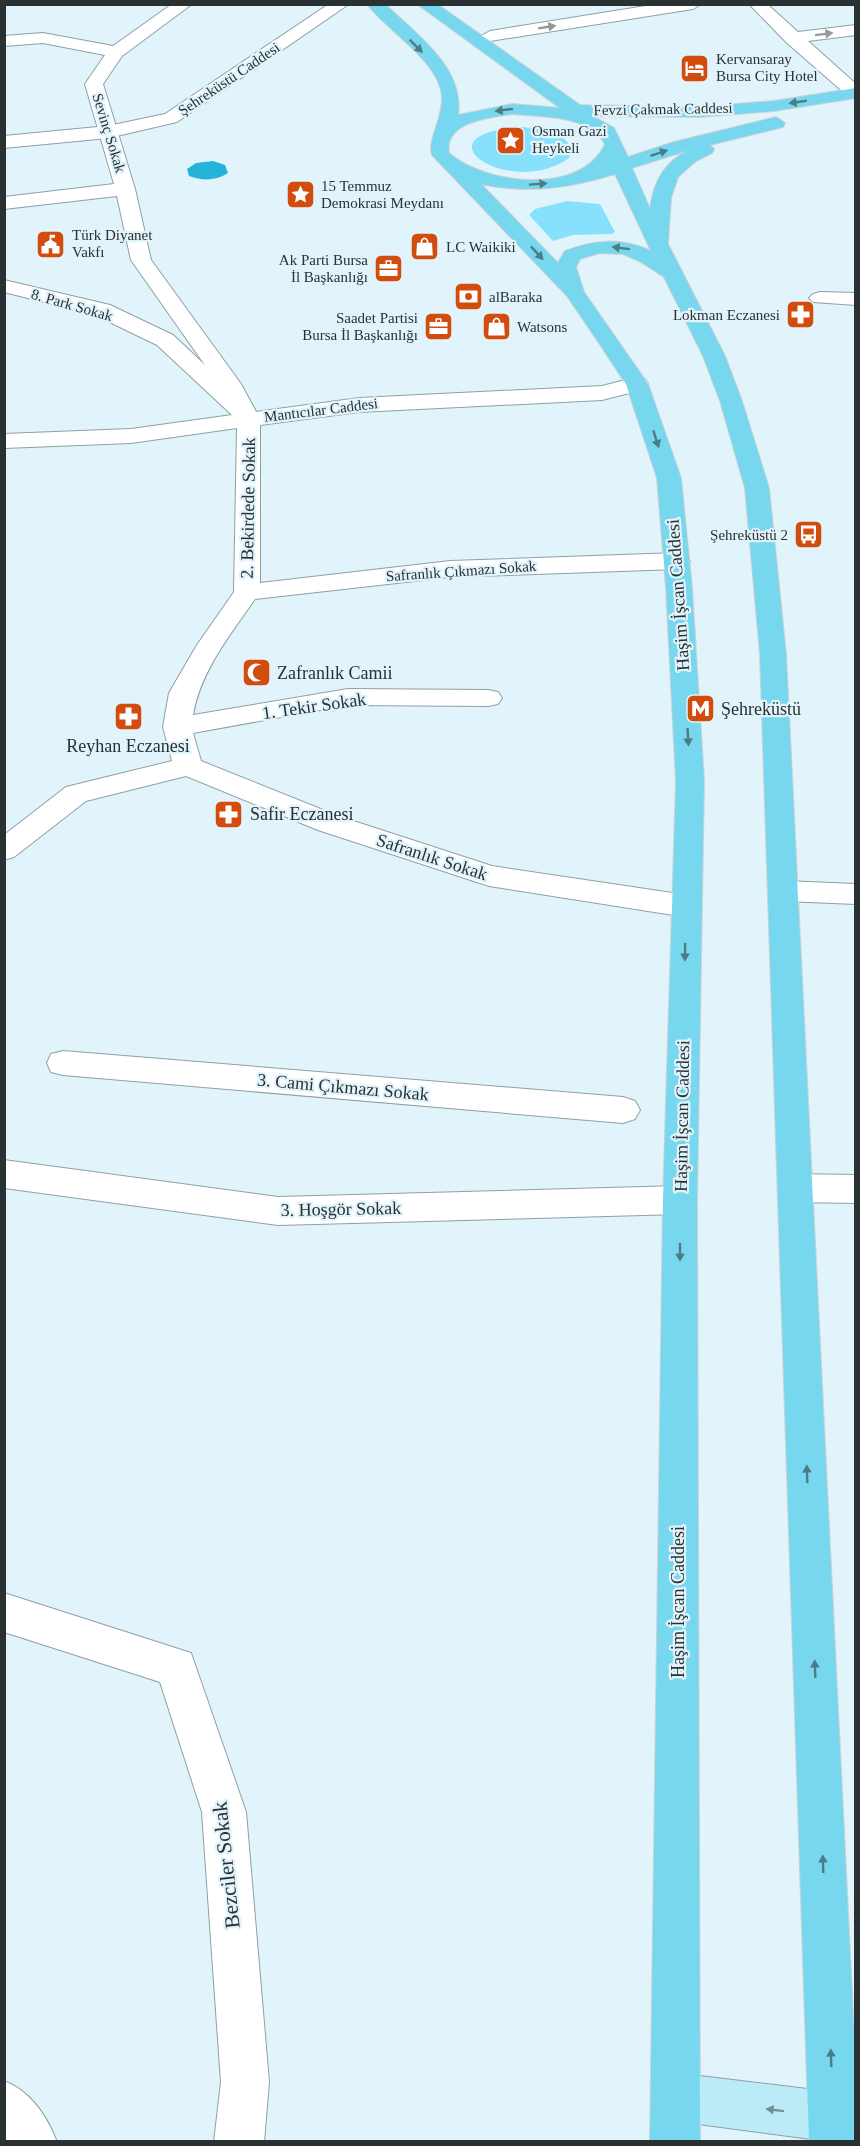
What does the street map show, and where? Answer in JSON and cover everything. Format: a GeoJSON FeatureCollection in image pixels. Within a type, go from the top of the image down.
{"type":"FeatureCollection","features":[{"type":"Feature","properties":{"kind":"main road"},"geometry":{"type":"LineString","coordinates":[[375,4],[433,62],[449,87],[450,108],[446,130]]}},
{"type":"Feature","properties":{"kind":"main road"},"geometry":{"type":"LineString","coordinates":[[455,4],[490,36],[511,65]]}},
{"type":"Feature","properties":{"kind":"main road"},"geometry":{"type":"LineString","coordinates":[[430,9],[607,132],[618,154],[628,185],[714,356],[731,401],[757,488],[773,654],[834,2129],[675,2119]]}},
{"type":"Feature","properties":{"kind":"main road","name":"Fevzi Çakmak Caddesi"},"geometry":{"type":"LineString","coordinates":[[540,110],[699,112],[774,106],[855,93]]}},
{"type":"Feature","properties":{"kind":"main road"},"geometry":{"type":"LineString","coordinates":[[446,130],[462,120],[485,113],[540,110],[590,122]]}},
{"type":"Feature","properties":{"kind":"main road","name":"Fevzi Çakmak Caddesi"},"geometry":{"type":"LineString","coordinates":[[452,166],[472,176],[498,183],[557,183],[583,177],[618,154],[758,125],[812,118]]}},
{"type":"Feature","properties":{"kind":"main road"},"geometry":{"type":"LineString","coordinates":[[666,259],[660,193],[673,169],[699,152],[758,125]]}},
{"type":"Feature","properties":{"kind":"main road","name":"Haşim İşcan Caddesi"},"geometry":{"type":"LineString","coordinates":[[446,130],[439,142],[441,154],[574,292],[637,384],[669,478],[677,561],[690,781],[680,1200],[675,2119]]}},
{"type":"Feature","properties":{"kind":"main road"},"geometry":{"type":"LineString","coordinates":[[574,292],[566,267],[572,255],[589,248],[612,246],[633,249],[666,259]]}},
{"type":"Feature","properties":{"kind":"street"},"geometry":{"type":"LineString","coordinates":[[4,41],[43,38],[117,52],[184,4]]}},
{"type":"Feature","properties":{"kind":"street","name":"Şehreküstü Caddesi"},"geometry":{"type":"LineString","coordinates":[[4,142],[108,132],[171,118],[341,4]]}},
{"type":"Feature","properties":{"kind":"street"},"geometry":{"type":"LineString","coordinates":[[490,36],[693,4]]}},
{"type":"Feature","properties":{"kind":"street"},"geometry":{"type":"LineString","coordinates":[[757,4],[855,93]]}},
{"type":"Feature","properties":{"kind":"street"},"geometry":{"type":"LineString","coordinates":[[792,38],[855,30]]}},
{"type":"Feature","properties":{"kind":"street","name":"Sevinç Sokak"},"geometry":{"type":"LineString","coordinates":[[117,52],[94,84],[125,189]]}},
{"type":"Feature","properties":{"kind":"street"},"geometry":{"type":"LineString","coordinates":[[4,203],[125,189],[141,260],[230,384],[249,419]]}},
{"type":"Feature","properties":{"kind":"street","name":"8. Park Sokak"},"geometry":{"type":"LineString","coordinates":[[4,286],[102,310],[165,340],[249,419]]}},
{"type":"Feature","properties":{"kind":"street"},"geometry":{"type":"LineString","coordinates":[[820,298],[855,299]]}},
{"type":"Feature","properties":{"kind":"street","name":"Mantıcılar Caddesi"},"geometry":{"type":"LineString","coordinates":[[4,441],[130,436],[359,405],[602,393],[637,384]]}},
{"type":"Feature","properties":{"kind":"street","name":"2. Bekirdede Sokak"},"geometry":{"type":"LineString","coordinates":[[188,766],[177,727],[183,693],[210,645],[247,592],[249,419]]}},
{"type":"Feature","properties":{"kind":"street","name":"Safranlık Çıkmazı Sokak"},"geometry":{"type":"LineString","coordinates":[[247,592],[450,569],[677,561]]}},
{"type":"Feature","properties":{"kind":"street","name":"1. Tekir Sokak"},"geometry":{"type":"LineString","coordinates":[[177,727],[348,697],[488,698]]}},
{"type":"Feature","properties":{"kind":"street"},"geometry":{"type":"LineString","coordinates":[[4,850],[76,794],[188,766]]}},
{"type":"Feature","properties":{"kind":"street","name":"Safranlık Sokak"},"geometry":{"type":"LineString","coordinates":[[188,766],[328,823],[489,876],[686,906]]}},
{"type":"Feature","properties":{"kind":"street"},"geometry":{"type":"LineString","coordinates":[[784,891],[855,894]]}},
{"type":"Feature","properties":{"kind":"street","name":"3. Cami Çıkmazı Sokak"},"geometry":{"type":"LineString","coordinates":[[63,1063],[623,1110]]}},
{"type":"Feature","properties":{"kind":"street","name":"3. Hoşgör Sokak"},"geometry":{"type":"LineString","coordinates":[[4,1174],[278,1211],[680,1200]]}},
{"type":"Feature","properties":{"kind":"street"},"geometry":{"type":"LineString","coordinates":[[795,1188],[855,1190]]}},
{"type":"Feature","properties":{"kind":"street","name":"Bezciler Sokak"},"geometry":{"type":"LineString","coordinates":[[4,1612],[176,1667],[224,1812],[245,2082],[239,2142]]}},
{"type":"Feature","properties":{"kind":"street"},"geometry":{"type":"LineString","coordinates":[[4,2105],[33,2142]]}},
{"type":"Feature","properties":{"kind":"shaded area"},"geometry":{"type":"Polygon","coordinates":[[[521,127],[558,135],[569,144],[572,151],[569,158],[546,169],[521,172],[499,168],[482,161],[473,151],[474,141],[489,132],[521,127]]]}},
{"type":"Feature","properties":{"kind":"shaded area"},"geometry":{"type":"Polygon","coordinates":[[[213,161],[225,165],[228,173],[209,179],[189,176],[187,169],[196,163],[213,161]]]}},
{"type":"Feature","properties":{"kind":"shaded area"},"geometry":{"type":"Polygon","coordinates":[[[567,201],[600,204],[615,232],[573,235],[553,241],[529,215],[535,209],[567,201]]]}},
{"type":"Feature","properties":{"kind":"place","name":"Kervansaray Bursa City Hotel"},"geometry":{"type":"Point","coordinates":[695,68]}},
{"type":"Feature","properties":{"kind":"place","name":"Osman Gazi Heykeli"},"geometry":{"type":"Point","coordinates":[511,140]}},
{"type":"Feature","properties":{"kind":"place","name":"15 Temmuz Demokrasi Meydanı"},"geometry":{"type":"Point","coordinates":[300,195]}},
{"type":"Feature","properties":{"kind":"place","name":"Türk Diyanet Vakfı"},"geometry":{"type":"Point","coordinates":[51,244]}},
{"type":"Feature","properties":{"kind":"place","name":"LC Waikiki"},"geometry":{"type":"Point","coordinates":[425,247]}},
{"type":"Feature","properties":{"kind":"place","name":"Ak Parti Bursa İl Başkanlığı"},"geometry":{"type":"Point","coordinates":[389,269]}},
{"type":"Feature","properties":{"kind":"place","name":"alBaraka"},"geometry":{"type":"Point","coordinates":[468,297]}},
{"type":"Feature","properties":{"kind":"place","name":"Lokman Eczanesi"},"geometry":{"type":"Point","coordinates":[801,315]}},
{"type":"Feature","properties":{"kind":"place","name":"Saadet Partisi Bursa İl Başkanlığı"},"geometry":{"type":"Point","coordinates":[439,327]}},
{"type":"Feature","properties":{"kind":"place","name":"Watsons"},"geometry":{"type":"Point","coordinates":[496,327]}},
{"type":"Feature","properties":{"kind":"place","name":"Şehreküstü 2"},"geometry":{"type":"Point","coordinates":[809,535]}},
{"type":"Feature","properties":{"kind":"place","name":"Zafranlık Camii"},"geometry":{"type":"Point","coordinates":[256,673]}},
{"type":"Feature","properties":{"kind":"place","name":"Şehreküstü"},"geometry":{"type":"Point","coordinates":[700,709]}},
{"type":"Feature","properties":{"kind":"place","name":"Reyhan Eczanesi"},"geometry":{"type":"Point","coordinates":[128,717]}},
{"type":"Feature","properties":{"kind":"place","name":"Safir Eczanesi"},"geometry":{"type":"Point","coordinates":[229,814]}}]}
